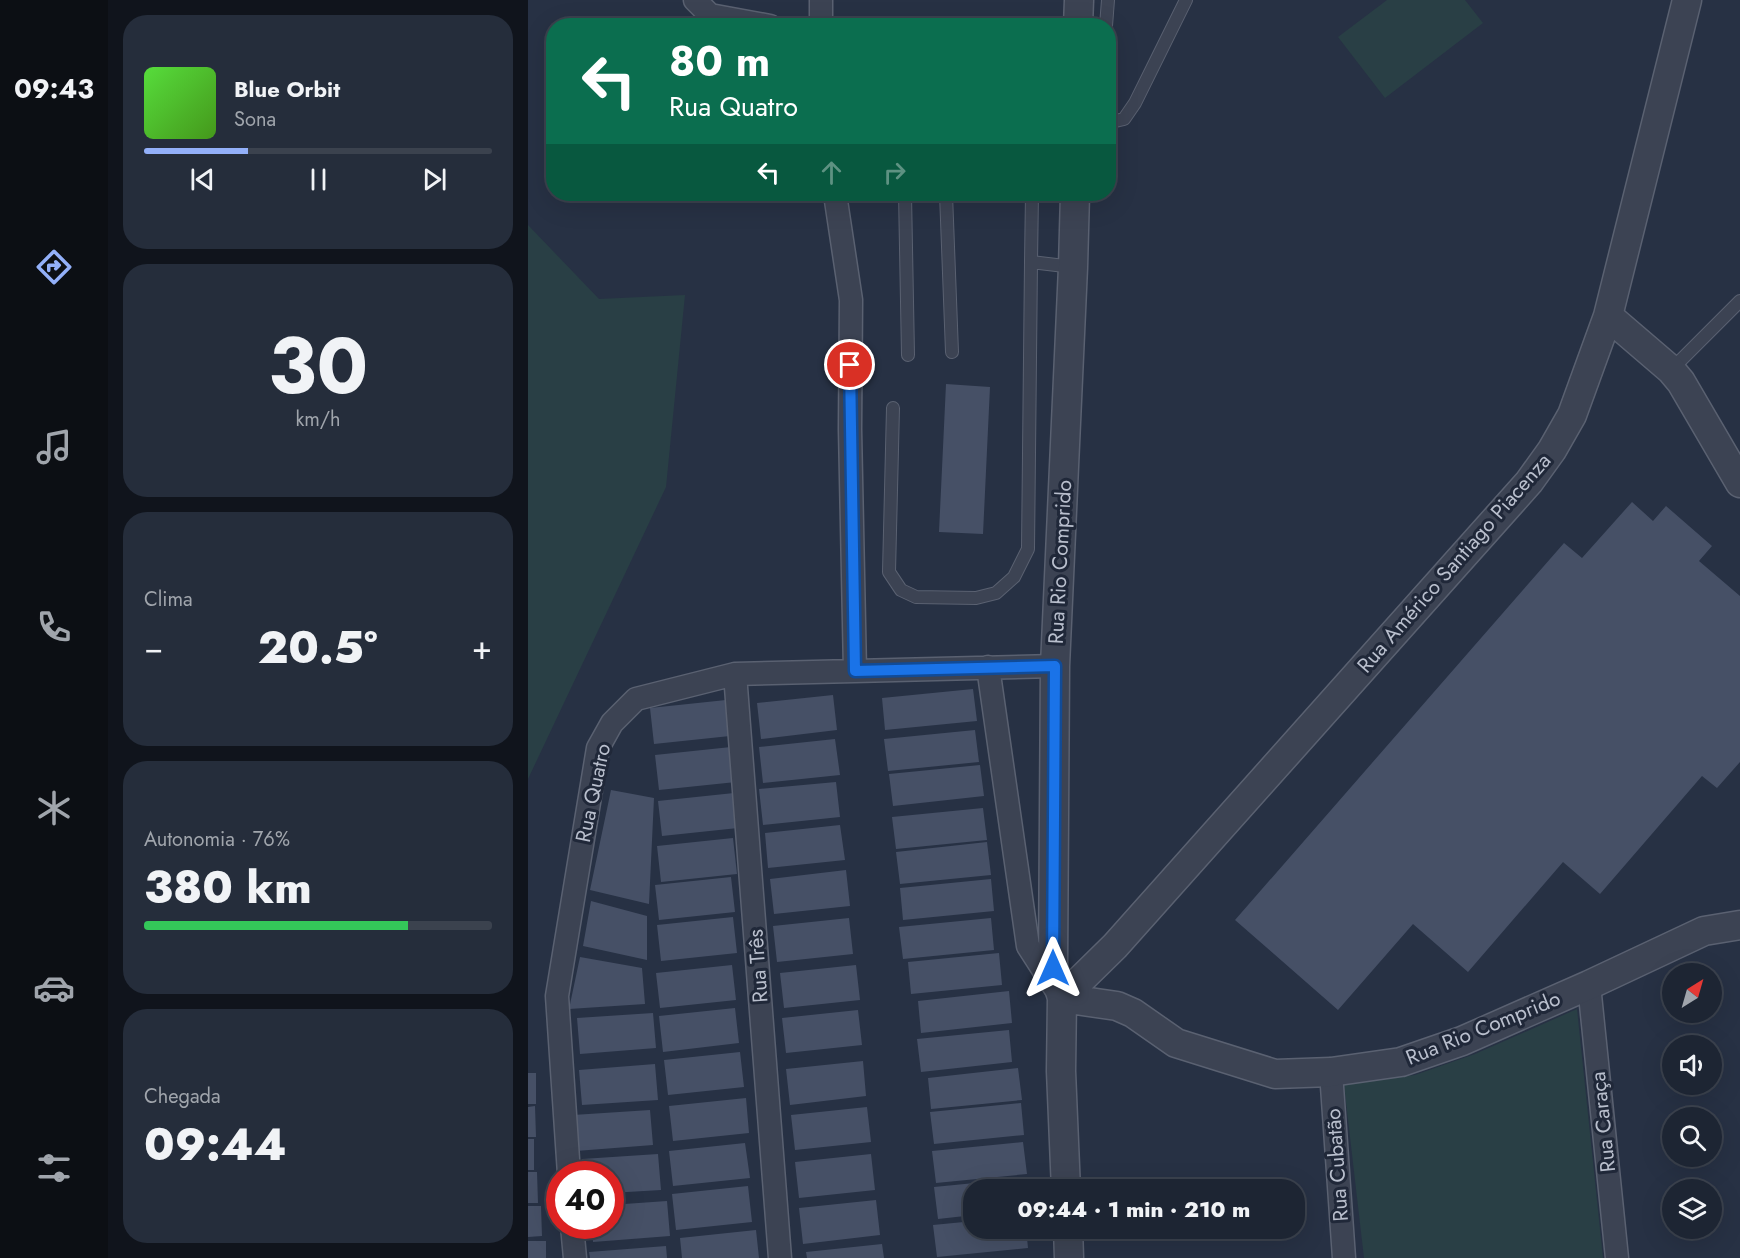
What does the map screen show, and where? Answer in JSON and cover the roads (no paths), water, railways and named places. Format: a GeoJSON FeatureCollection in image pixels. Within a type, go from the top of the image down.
{"type":"FeatureCollection","features":[{"type":"Feature","properties":{"kind":"street"},"geometry":{"type":"LineString","coordinates":[[694,0],[710,15],[726,18]]}},
{"type":"Feature","properties":{"kind":"street"},"geometry":{"type":"LineString","coordinates":[[821,0],[821,18]]}},
{"type":"Feature","properties":{"kind":"street"},"geometry":{"type":"LineString","coordinates":[[1078,18],[1079,0]]}},
{"type":"Feature","properties":{"kind":"street","name":"Rua Américo Santiago Piacenza"},"geometry":{"type":"LineString","coordinates":[[1062,998],[1115,946],[1529,482],[1552,450],[1572,415],[1608,315],[1687,0]]}},
{"type":"Feature","properties":{"kind":"street"},"geometry":{"type":"LineString","coordinates":[[836,201],[851,300],[850,429],[855,671]]}},
{"type":"Feature","properties":{"kind":"street","name":"Rua Rio Comprido"},"geometry":{"type":"LineString","coordinates":[[1075,201],[1055,666],[1053,968],[1062,998],[1117,1006],[1132,1013],[1176,1043],[1275,1074],[1331,1072],[1401,1062],[1462,1041],[1704,931],[1740,925]]}},
{"type":"Feature","properties":{"kind":"street"},"geometry":{"type":"LineString","coordinates":[[1608,315],[1671,370],[1681,382],[1740,483]]}},
{"type":"Feature","properties":{"kind":"street","name":"Rua Quatro"},"geometry":{"type":"LineString","coordinates":[[568,1161],[557,996],[598,748],[612,723],[636,699],[735,674],[1055,666]]}},
{"type":"Feature","properties":{"kind":"street"},"geometry":{"type":"LineString","coordinates":[[988,667],[1028,946],[1062,998],[1061,1071],[1066,1179]]}},
{"type":"Feature","properties":{"kind":"street","name":"Rua Três"},"geometry":{"type":"LineString","coordinates":[[735,674],[780,1258]]}},
{"type":"Feature","properties":{"kind":"street","name":"Rua Caraça"},"geometry":{"type":"LineString","coordinates":[[1589,985],[1617,1258]]}},
{"type":"Feature","properties":{"kind":"street","name":"Rua Cubatão"},"geometry":{"type":"LineString","coordinates":[[1331,1072],[1344,1258]]}},
{"type":"Feature","properties":{"kind":"street"},"geometry":{"type":"LineString","coordinates":[[573,1239],[575,1258]]}},
{"type":"Feature","properties":{"kind":"street"},"geometry":{"type":"LineString","coordinates":[[1068,1239],[1069,1258]]}},
{"type":"Feature","properties":{"kind":"lane"},"geometry":{"type":"LineString","coordinates":[[1107,18],[1108,0]]}},
{"type":"Feature","properties":{"kind":"lane"},"geometry":{"type":"LineString","coordinates":[[1116,121],[1124,119],[1135,103],[1186,0]]}},
{"type":"Feature","properties":{"kind":"lane"},"geometry":{"type":"LineString","coordinates":[[905,201],[908,355]]}},
{"type":"Feature","properties":{"kind":"lane"},"geometry":{"type":"LineString","coordinates":[[946,201],[952,352]]}},
{"type":"Feature","properties":{"kind":"lane"},"geometry":{"type":"LineString","coordinates":[[892,408],[890,572],[901,590],[916,597],[976,598],[996,593],[1014,577],[1028,549],[1032,201]]}},
{"type":"Feature","properties":{"kind":"lane"},"geometry":{"type":"LineString","coordinates":[[1030,262],[1073,267]]}},
{"type":"Feature","properties":{"kind":"lane"},"geometry":{"type":"LineString","coordinates":[[1671,370],[1740,301]]}}]}
